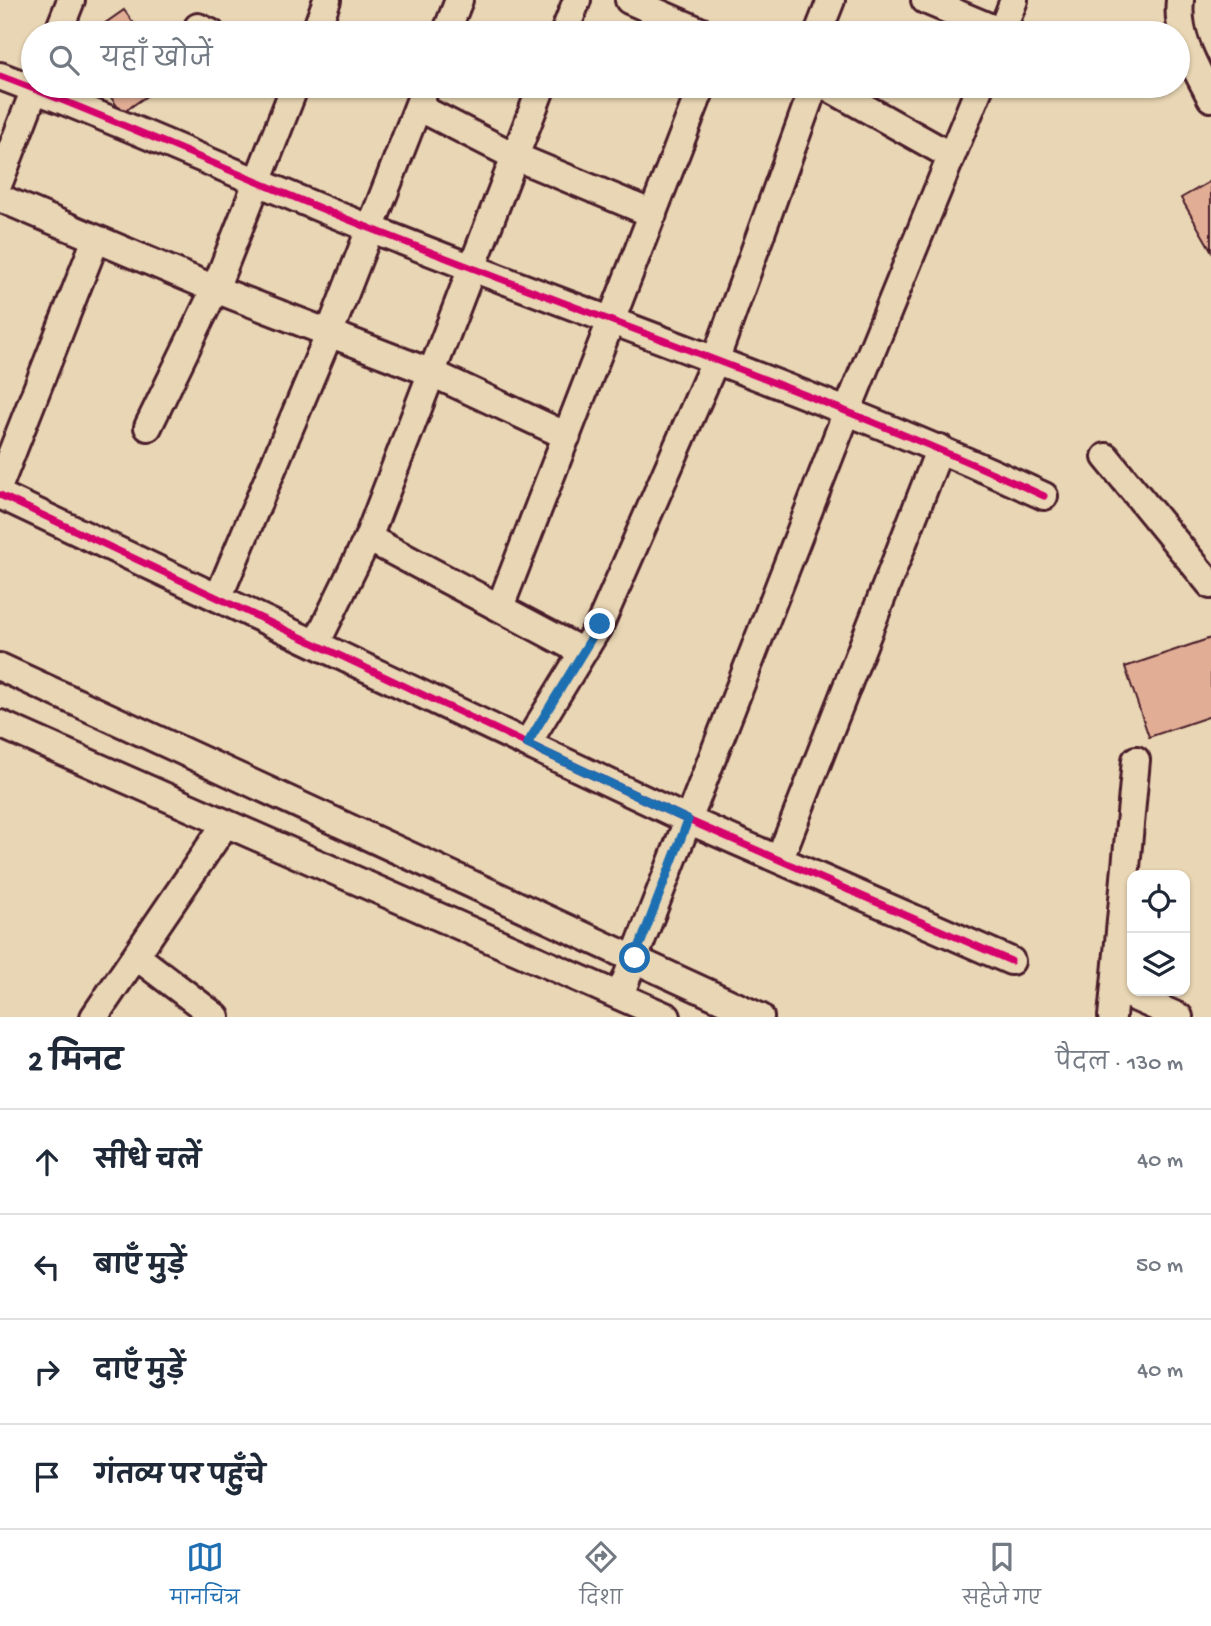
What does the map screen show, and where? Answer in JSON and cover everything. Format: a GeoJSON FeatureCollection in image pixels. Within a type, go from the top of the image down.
{"type":"FeatureCollection","features":[{"type":"Feature","properties":{"kind":"street"},"geometry":{"type":"LineString","coordinates":[[63,21],[71,0]]}},
{"type":"Feature","properties":{"kind":"street"},"geometry":{"type":"LineString","coordinates":[[319,21],[327,0]]}},
{"type":"Feature","properties":{"kind":"street"},"geometry":{"type":"LineString","coordinates":[[451,21],[459,0]]}},
{"type":"Feature","properties":{"kind":"street"},"geometry":{"type":"LineString","coordinates":[[569,21],[577,0]]}},
{"type":"Feature","properties":{"kind":"street"},"geometry":{"type":"LineString","coordinates":[[629,0],[677,21]]}},
{"type":"Feature","properties":{"kind":"street"},"geometry":{"type":"LineString","coordinates":[[823,21],[831,0]]}},
{"type":"Feature","properties":{"kind":"street"},"geometry":{"type":"LineString","coordinates":[[925,0],[973,21]]}},
{"type":"Feature","properties":{"kind":"street"},"geometry":{"type":"LineString","coordinates":[[1006,21],[1014,0]]}},
{"type":"Feature","properties":{"kind":"street"},"geometry":{"type":"LineString","coordinates":[[1180,0],[1180,21]]}},
{"type":"Feature","properties":{"kind":"street"},"geometry":{"type":"LineString","coordinates":[[1190,55],[1211,98]]}},
{"type":"Feature","properties":{"kind":"street"},"geometry":{"type":"LineString","coordinates":[[0,76],[21,83]]}},
{"type":"Feature","properties":{"kind":"street"},"geometry":{"type":"LineString","coordinates":[[0,180],[31,98]]}},
{"type":"Feature","properties":{"kind":"street"},"geometry":{"type":"LineString","coordinates":[[61,98],[371,229],[610,323],[848,409],[1044,496]]}},
{"type":"Feature","properties":{"kind":"street"},"geometry":{"type":"LineString","coordinates":[[148,428],[215,289],[290,98]]}},
{"type":"Feature","properties":{"kind":"street"},"geometry":{"type":"LineString","coordinates":[[218,598],[329,334],[422,98]]}},
{"type":"Feature","properties":{"kind":"street"},"geometry":{"type":"LineString","coordinates":[[424,98],[514,156],[653,214]]}},
{"type":"Feature","properties":{"kind":"street"},"geometry":{"type":"LineString","coordinates":[[316,644],[368,538],[537,98]]}},
{"type":"Feature","properties":{"kind":"street"},"geometry":{"type":"LineString","coordinates":[[500,607],[697,98]]}},
{"type":"Feature","properties":{"kind":"street"},"geometry":{"type":"LineString","coordinates":[[527,744],[600,624],[715,361],[810,98]]}},
{"type":"Feature","properties":{"kind":"street"},"geometry":{"type":"LineString","coordinates":[[847,98],[951,156]]}},
{"type":"Feature","properties":{"kind":"street"},"geometry":{"type":"LineString","coordinates":[[620,995],[848,409],[974,98]]}},
{"type":"Feature","properties":{"kind":"street"},"geometry":{"type":"LineString","coordinates":[[0,198],[215,289],[432,373],[566,436]]}},
{"type":"Feature","properties":{"kind":"street"},"geometry":{"type":"LineString","coordinates":[[0,484],[96,239]]}},
{"type":"Feature","properties":{"kind":"street"},"geometry":{"type":"LineString","coordinates":[[780,858],[940,448]]}},
{"type":"Feature","properties":{"kind":"street"},"geometry":{"type":"LineString","coordinates":[[1106,457],[1211,585]]}},
{"type":"Feature","properties":{"kind":"street"},"geometry":{"type":"LineString","coordinates":[[0,495],[688,820],[1011,961]]}},
{"type":"Feature","properties":{"kind":"street"},"geometry":{"type":"LineString","coordinates":[[368,538],[583,652]]}},
{"type":"Feature","properties":{"kind":"street"},"geometry":{"type":"LineString","coordinates":[[0,667],[760,1017]]}},
{"type":"Feature","properties":{"kind":"street"},"geometry":{"type":"LineString","coordinates":[[0,724],[667,1017]]}},
{"type":"Feature","properties":{"kind":"street"},"geometry":{"type":"LineString","coordinates":[[1112,1017],[1136,760]]}},
{"type":"Feature","properties":{"kind":"street"},"geometry":{"type":"LineString","coordinates":[[94,1017],[226,823]]}},
{"type":"Feature","properties":{"kind":"street"},"geometry":{"type":"LineString","coordinates":[[136,956],[216,1017]]}},
{"type":"Feature","properties":{"kind":"street"},"geometry":{"type":"LineString","coordinates":[[1116,989],[1179,1017]]}},
{"type":"Feature","properties":{"kind":"building"},"geometry":{"type":"Polygon","coordinates":[[[124,10],[132,21],[108,21],[124,10]]]}},
{"type":"Feature","properties":{"kind":"building"},"geometry":{"type":"Polygon","coordinates":[[[111,98],[144,98],[122,113],[111,98]]]}},
{"type":"Feature","properties":{"kind":"building"},"geometry":{"type":"Polygon","coordinates":[[[1211,181],[1211,250],[1181,198],[1211,181]]]}},
{"type":"Feature","properties":{"kind":"building"},"geometry":{"type":"Polygon","coordinates":[[[1211,638],[1211,716],[1149,737],[1125,667],[1211,638]]]}},
{"type":"Feature","properties":{"kind":"cycle path"},"geometry":{"type":"LineString","coordinates":[[0,76],[21,84]]}},
{"type":"Feature","properties":{"kind":"cycle path"},"geometry":{"type":"LineString","coordinates":[[56,98],[372,229],[878,424],[1044,496]]}},
{"type":"Feature","properties":{"kind":"cycle path"},"geometry":{"type":"LineString","coordinates":[[0,495],[688,820],[1011,961]]}},
{"type":"Feature","properties":{"kind":"route"},"geometry":{"type":"LineString","coordinates":[[600,624],[527,744],[688,820],[635,958]]}}]}
